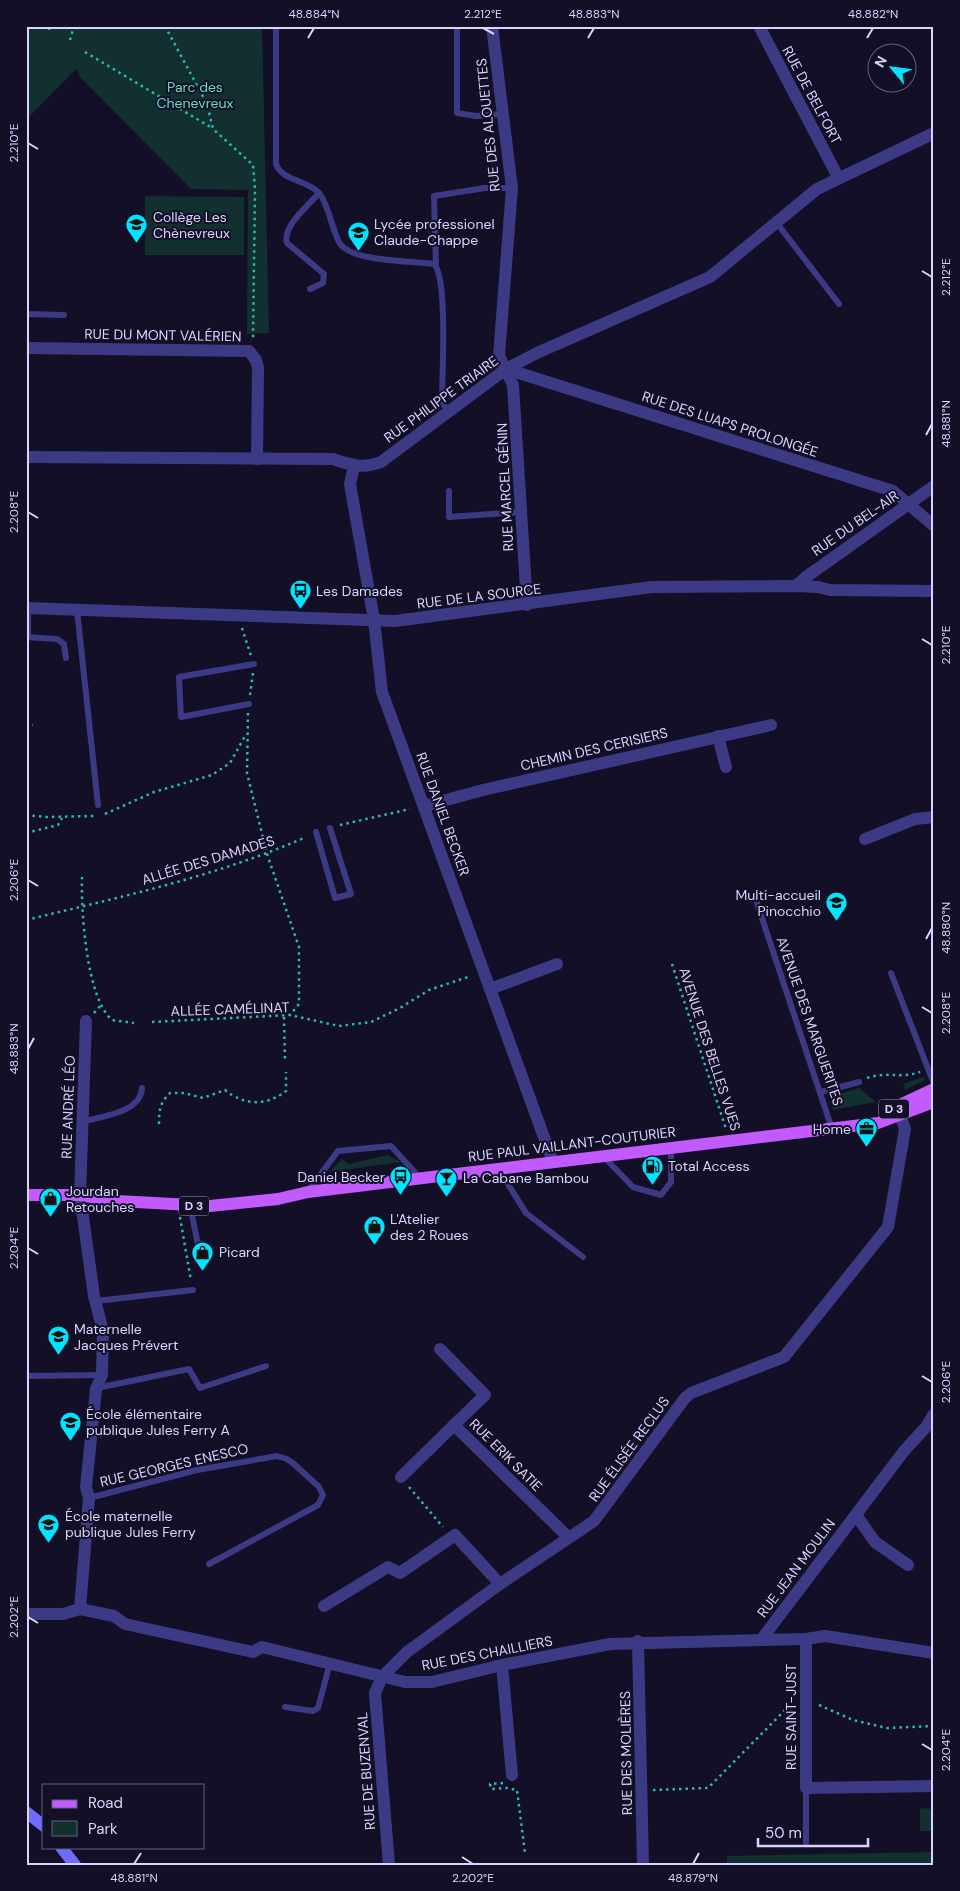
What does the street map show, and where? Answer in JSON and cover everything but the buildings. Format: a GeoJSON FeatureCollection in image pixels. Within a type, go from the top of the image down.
{"type":"FeatureCollection","features":[{"type":"Feature","properties":{"kind":"main road","name":"RUE PAUL VAILLANT-COUTURIER"},"geometry":{"type":"LineString","coordinates":[[26,1194],[80,1195],[117,1201],[210,1206],[247,1202],[308,1192],[498,1168],[881,1122],[934,1089]]}},
{"type":"Feature","properties":{"kind":"main road","name":"RUE PAUL VAILLANT-COUTURIER"},"geometry":{"type":"LineString","coordinates":[[895,1113],[934,1102]]}},
{"type":"Feature","properties":{"kind":"street","name":"RUE DES ALOUETTES"},"geometry":{"type":"LineString","coordinates":[[492,26],[512,188],[499,356],[506,369]]}},
{"type":"Feature","properties":{"kind":"street","name":"RUE DE BELFORT"},"geometry":{"type":"LineString","coordinates":[[759,26],[838,177]]}},
{"type":"Feature","properties":{"kind":"street","name":"RUE PHILIPPE TRIAIRE"},"geometry":{"type":"LineString","coordinates":[[26,457],[333,460],[354,466],[372,465],[381,462],[506,369],[539,352],[710,277],[817,189],[838,177],[934,133]]}},
{"type":"Feature","properties":{"kind":"street","name":"RUE DU MONT VALÉRIEN"},"geometry":{"type":"LineString","coordinates":[[26,348],[238,350],[253,354],[258,367],[257,459]]}},
{"type":"Feature","properties":{"kind":"street","name":"RUE DES LUAPS PROLONGÉE"},"geometry":{"type":"LineString","coordinates":[[506,369],[893,491],[934,526]]}},
{"type":"Feature","properties":{"kind":"street","name":"RUE MARCEL GÉNIN"},"geometry":{"type":"LineString","coordinates":[[506,369],[513,385],[527,605]]}},
{"type":"Feature","properties":{"kind":"street","name":"RUE DANIEL BECKER"},"geometry":{"type":"LineString","coordinates":[[354,466],[350,484],[374,620],[382,692],[553,1162]]}},
{"type":"Feature","properties":{"kind":"street","name":"RUE DU BEL-AIR"},"geometry":{"type":"LineString","coordinates":[[796,586],[806,576],[934,486]]}},
{"type":"Feature","properties":{"kind":"street","name":"RUE DE LA SOURCE"},"geometry":{"type":"LineString","coordinates":[[27,608],[238,617],[395,621],[431,618],[652,587],[796,586],[818,587],[830,590],[934,591]]}},
{"type":"Feature","properties":{"kind":"street","name":"CHEMIN DES CERISIERS"},"geometry":{"type":"LineString","coordinates":[[424,806],[483,790],[771,725]]}},
{"type":"Feature","properties":{"kind":"street"},"geometry":{"type":"LineString","coordinates":[[718,736],[726,767]]}},
{"type":"Feature","properties":{"kind":"street"},"geometry":{"type":"LineString","coordinates":[[865,839],[915,819],[934,817]]}},
{"type":"Feature","properties":{"kind":"street"},"geometry":{"type":"LineString","coordinates":[[490,989],[557,964]]}},
{"type":"Feature","properties":{"kind":"street","name":"RUE ANDRÉ LÉO"},"geometry":{"type":"LineString","coordinates":[[86,1021],[80,1195],[96,1301],[103,1331],[102,1375]]}},
{"type":"Feature","properties":{"kind":"street","name":"RUE ÉLISÉE RECLUS"},"geometry":{"type":"LineString","coordinates":[[382,1676],[407,1652],[500,1584],[594,1521],[685,1398],[691,1393],[784,1356],[888,1227],[905,1129],[895,1113]]}},
{"type":"Feature","properties":{"kind":"street"},"geometry":{"type":"LineString","coordinates":[[440,1349],[485,1395],[454,1425]]}},
{"type":"Feature","properties":{"kind":"street"},"geometry":{"type":"LineString","coordinates":[[80,1610],[89,1498],[86,1487],[96,1389],[102,1375]]}},
{"type":"Feature","properties":{"kind":"street","name":"RUE JEAN MOULIN"},"geometry":{"type":"LineString","coordinates":[[761,1640],[904,1451],[930,1429],[934,1414]]}},
{"type":"Feature","properties":{"kind":"street","name":"RUE ERIK SATIE"},"geometry":{"type":"LineString","coordinates":[[401,1477],[454,1425],[568,1537]]}},
{"type":"Feature","properties":{"kind":"street","name":"RUE JEAN MOULIN"},"geometry":{"type":"LineString","coordinates":[[856,1515],[875,1542],[908,1565]]}},
{"type":"Feature","properties":{"kind":"street"},"geometry":{"type":"LineString","coordinates":[[324,1606],[388,1567],[400,1573],[455,1535],[500,1584]]}},
{"type":"Feature","properties":{"kind":"street","name":"RUE DES CHAILLIERS"},"geometry":{"type":"LineString","coordinates":[[26,1614],[63,1614],[80,1610],[114,1616],[125,1624],[253,1652],[262,1647],[405,1682],[432,1682],[502,1665],[610,1644],[638,1642],[806,1639],[825,1636],[934,1653]]}},
{"type":"Feature","properties":{"kind":"street","name":"RUE SAINT-JUST"},"geometry":{"type":"LineString","coordinates":[[806,1639],[806,1788],[934,1786]]}},
{"type":"Feature","properties":{"kind":"street","name":"RUE DES MOLIÈRES"},"geometry":{"type":"LineString","coordinates":[[638,1642],[643,1865]]}},
{"type":"Feature","properties":{"kind":"street"},"geometry":{"type":"LineString","coordinates":[[502,1665],[512,1775]]}},
{"type":"Feature","properties":{"kind":"street","name":"RUE DE BUZENVAL"},"geometry":{"type":"LineString","coordinates":[[382,1676],[375,1693],[388,1865]]}},
{"type":"Feature","properties":{"kind":"street"},"geometry":{"type":"LineString","coordinates":[[26,1812],[42,1824]]}},
{"type":"Feature","properties":{"kind":"street"},"geometry":{"type":"LineString","coordinates":[[62,1848],[75,1865]]}},
{"type":"Feature","properties":{"kind":"lane"},"geometry":{"type":"LineString","coordinates":[[276,26],[276,164],[279,171],[285,176],[304,183],[320,193],[340,245],[353,254],[436,265]]}},
{"type":"Feature","properties":{"kind":"lane"},"geometry":{"type":"LineString","coordinates":[[457,26],[457,113],[476,116],[503,114]]}},
{"type":"Feature","properties":{"kind":"lane"},"geometry":{"type":"LineString","coordinates":[[448,411],[442,402],[443,295],[436,265],[434,196],[485,188],[512,188]]}},
{"type":"Feature","properties":{"kind":"lane"},"geometry":{"type":"LineString","coordinates":[[310,289],[323,283],[324,274],[287,243],[285,237],[289,228],[320,193]]}},
{"type":"Feature","properties":{"kind":"lane"},"geometry":{"type":"LineString","coordinates":[[776,222],[839,304]]}},
{"type":"Feature","properties":{"kind":"lane"},"geometry":{"type":"LineString","coordinates":[[26,314],[64,315]]}},
{"type":"Feature","properties":{"kind":"lane"},"geometry":{"type":"LineString","coordinates":[[449,491],[449,517],[521,512]]}},
{"type":"Feature","properties":{"kind":"lane"},"geometry":{"type":"LineString","coordinates":[[27,608],[27,637],[56,639],[64,644],[66,658]]}},
{"type":"Feature","properties":{"kind":"lane"},"geometry":{"type":"LineString","coordinates":[[77,610],[98,805]]}},
{"type":"Feature","properties":{"kind":"lane"},"geometry":{"type":"LineString","coordinates":[[249,704],[181,717],[178,677],[254,664]]}},
{"type":"Feature","properties":{"kind":"lane"},"geometry":{"type":"LineString","coordinates":[[316,832],[336,898],[350,894],[330,828]]}},
{"type":"Feature","properties":{"kind":"lane","name":"AVENUE DES MARGUERITES"},"geometry":{"type":"LineString","coordinates":[[754,894],[832,1129]]}},
{"type":"Feature","properties":{"kind":"lane"},"geometry":{"type":"LineString","coordinates":[[891,974],[934,1084]]}},
{"type":"Feature","properties":{"kind":"lane"},"geometry":{"type":"LineString","coordinates":[[821,1092],[859,1082]]}},
{"type":"Feature","properties":{"kind":"lane"},"geometry":{"type":"LineString","coordinates":[[82,1122],[135,1105],[142,1095],[142,1088]]}},
{"type":"Feature","properties":{"kind":"lane"},"geometry":{"type":"LineString","coordinates":[[308,1192],[338,1151],[391,1146],[420,1178]]}},
{"type":"Feature","properties":{"kind":"lane"},"geometry":{"type":"LineString","coordinates":[[602,1155],[633,1187],[661,1195],[671,1182],[671,1147]]}},
{"type":"Feature","properties":{"kind":"lane"},"geometry":{"type":"LineString","coordinates":[[498,1168],[526,1213],[583,1257]]}},
{"type":"Feature","properties":{"kind":"lane"},"geometry":{"type":"LineString","coordinates":[[184,1205],[201,1260]]}},
{"type":"Feature","properties":{"kind":"lane"},"geometry":{"type":"LineString","coordinates":[[96,1301],[193,1290]]}},
{"type":"Feature","properties":{"kind":"lane"},"geometry":{"type":"LineString","coordinates":[[96,1389],[188,1369],[200,1388],[266,1366]]}},
{"type":"Feature","properties":{"kind":"lane"},"geometry":{"type":"LineString","coordinates":[[26,1376],[102,1375]]}},
{"type":"Feature","properties":{"kind":"lane","name":"RUE GEORGES ENESCO"},"geometry":{"type":"LineString","coordinates":[[89,1498],[197,1470],[277,1456],[287,1459],[319,1487],[323,1495],[318,1505],[209,1564]]}},
{"type":"Feature","properties":{"kind":"lane"},"geometry":{"type":"LineString","coordinates":[[285,1707],[313,1711],[318,1708],[330,1663]]}},
{"type":"Feature","properties":{"kind":"lane"},"geometry":{"type":"LineString","coordinates":[[806,1788],[806,1842]]}},
{"type":"Feature","properties":{"kind":"path"},"geometry":{"type":"LineString","coordinates":[[70,40],[74,26]]}},
{"type":"Feature","properties":{"kind":"path"},"geometry":{"type":"LineString","coordinates":[[165,26],[207,104],[213,129]]}},
{"type":"Feature","properties":{"kind":"path"},"geometry":{"type":"LineString","coordinates":[[85,52],[213,129],[253,165],[255,189],[253,354]]}},
{"type":"Feature","properties":{"kind":"path"},"geometry":{"type":"LineString","coordinates":[[238,617],[254,664],[247,734],[247,773],[267,854],[299,947],[301,975],[299,1004],[290,1015]]}},
{"type":"Feature","properties":{"kind":"path"},"geometry":{"type":"LineString","coordinates":[[26,724],[33,724]]}},
{"type":"Feature","properties":{"kind":"path"},"geometry":{"type":"LineString","coordinates":[[26,815],[62,817],[95,816],[110,813],[154,792],[212,775],[230,763],[247,734]]}},
{"type":"Feature","properties":{"kind":"path"},"geometry":{"type":"LineString","coordinates":[[330,828],[424,806]]}},
{"type":"Feature","properties":{"kind":"path"},"geometry":{"type":"LineString","coordinates":[[26,833],[58,825],[62,817]]}},
{"type":"Feature","properties":{"kind":"path","name":"ALLÉE DES DAMADES"},"geometry":{"type":"LineString","coordinates":[[26,920],[183,881],[267,854],[316,832]]}},
{"type":"Feature","properties":{"kind":"path"},"geometry":{"type":"LineString","coordinates":[[82,876],[81,907],[86,952],[101,1005],[112,1020],[134,1023]]}},
{"type":"Feature","properties":{"kind":"path","name":"AVENUE DES BELLES VUES"},"geometry":{"type":"LineString","coordinates":[[672,964],[730,1140]]}},
{"type":"Feature","properties":{"kind":"path","name":"ALLÉE CAMÉLINAT"},"geometry":{"type":"LineString","coordinates":[[152,1022],[290,1015],[339,1026],[371,1022],[400,1008],[428,990],[484,973]]}},
{"type":"Feature","properties":{"kind":"path"},"geometry":{"type":"LineString","coordinates":[[284,1016],[285,1060]]}},
{"type":"Feature","properties":{"kind":"path"},"geometry":{"type":"LineString","coordinates":[[859,1082],[878,1074],[907,1077],[928,1068]]}},
{"type":"Feature","properties":{"kind":"path"},"geometry":{"type":"LineString","coordinates":[[159,1124],[161,1101],[170,1093],[184,1093],[203,1098],[225,1090],[236,1099],[254,1103],[280,1095],[286,1090],[286,1072]]}},
{"type":"Feature","properties":{"kind":"path"},"geometry":{"type":"LineString","coordinates":[[184,1205],[193,1290]]}},
{"type":"Feature","properties":{"kind":"path"},"geometry":{"type":"LineString","coordinates":[[401,1477],[452,1538]]}},
{"type":"Feature","properties":{"kind":"path"},"geometry":{"type":"LineString","coordinates":[[642,1790],[708,1788],[792,1703],[806,1700],[854,1720],[887,1728],[934,1726]]}},
{"type":"Feature","properties":{"kind":"path"},"geometry":{"type":"LineString","coordinates":[[512,1775],[512,1782],[490,1784],[491,1789],[507,1788],[517,1790],[525,1853]]}},
{"type":"Feature","properties":{"kind":"green space","name":"Parc des Chenevreux"},"geometry":{"type":"Polygon","coordinates":[[[26,26],[262,26],[269,333],[247,334],[248,190],[191,189],[80,77],[76,69],[26,120],[26,26]]]}},
{"type":"Feature","properties":{"kind":"green space"},"geometry":{"type":"Polygon","coordinates":[[[145,196],[244,197],[244,255],[145,255],[145,196]]]}},
{"type":"Feature","properties":{"kind":"green space"},"geometry":{"type":"Polygon","coordinates":[[[923,1077],[925,1080],[905,1090],[903,1084],[923,1077]]]}},
{"type":"Feature","properties":{"kind":"green space"},"geometry":{"type":"Polygon","coordinates":[[[859,1088],[876,1102],[833,1110],[830,1097],[859,1088]]]}},
{"type":"Feature","properties":{"kind":"green space"},"geometry":{"type":"Polygon","coordinates":[[[388,1155],[401,1162],[329,1172],[342,1159],[349,1164],[388,1155]]]}},
{"type":"Feature","properties":{"kind":"green space"},"geometry":{"type":"Polygon","coordinates":[[[920,1808],[934,1809],[934,1831],[920,1831],[920,1808]]]}},
{"type":"Feature","properties":{"kind":"green space"},"geometry":{"type":"Polygon","coordinates":[[[934,1852],[934,1865],[727,1865],[727,1856],[934,1852]]]}},
{"type":"Feature","properties":{"kind":"place","name":"Collège Les Chènevreux"},"geometry":{"type":"Point","coordinates":[137,244]}},
{"type":"Feature","properties":{"kind":"place","name":"Lycée professionel Claude-Chappe"},"geometry":{"type":"Point","coordinates":[358,251]}},
{"type":"Feature","properties":{"kind":"place","name":"Les Damades"},"geometry":{"type":"Point","coordinates":[300,610]}},
{"type":"Feature","properties":{"kind":"place","name":"Multi-accueil Pinocchio"},"geometry":{"type":"Point","coordinates":[837,922]}},
{"type":"Feature","properties":{"kind":"place","name":"Home"},"geometry":{"type":"Point","coordinates":[867,1148]}},
{"type":"Feature","properties":{"kind":"place","name":"Total Access"},"geometry":{"type":"Point","coordinates":[652,1185]}},
{"type":"Feature","properties":{"kind":"place","name":"Daniel Becker"},"geometry":{"type":"Point","coordinates":[401,1196]}},
{"type":"Feature","properties":{"kind":"place","name":"La Cabane Bambou"},"geometry":{"type":"Point","coordinates":[447,1197]}},
{"type":"Feature","properties":{"kind":"place","name":"Jourdan Retouches"},"geometry":{"type":"Point","coordinates":[50,1218]}},
{"type":"Feature","properties":{"kind":"place","name":"L'Atelier des 2 Roues"},"geometry":{"type":"Point","coordinates":[374,1246]}},
{"type":"Feature","properties":{"kind":"place","name":"Picard"},"geometry":{"type":"Point","coordinates":[203,1271]}},
{"type":"Feature","properties":{"kind":"place","name":"Maternelle Jacques Prévert"},"geometry":{"type":"Point","coordinates":[58,1356]}},
{"type":"Feature","properties":{"kind":"place","name":"École élémentaire publique Jules Ferry A"},"geometry":{"type":"Point","coordinates":[70,1441]}},
{"type":"Feature","properties":{"kind":"place","name":"École maternelle publique Jules Ferry"},"geometry":{"type":"Point","coordinates":[49,1543]}}]}
